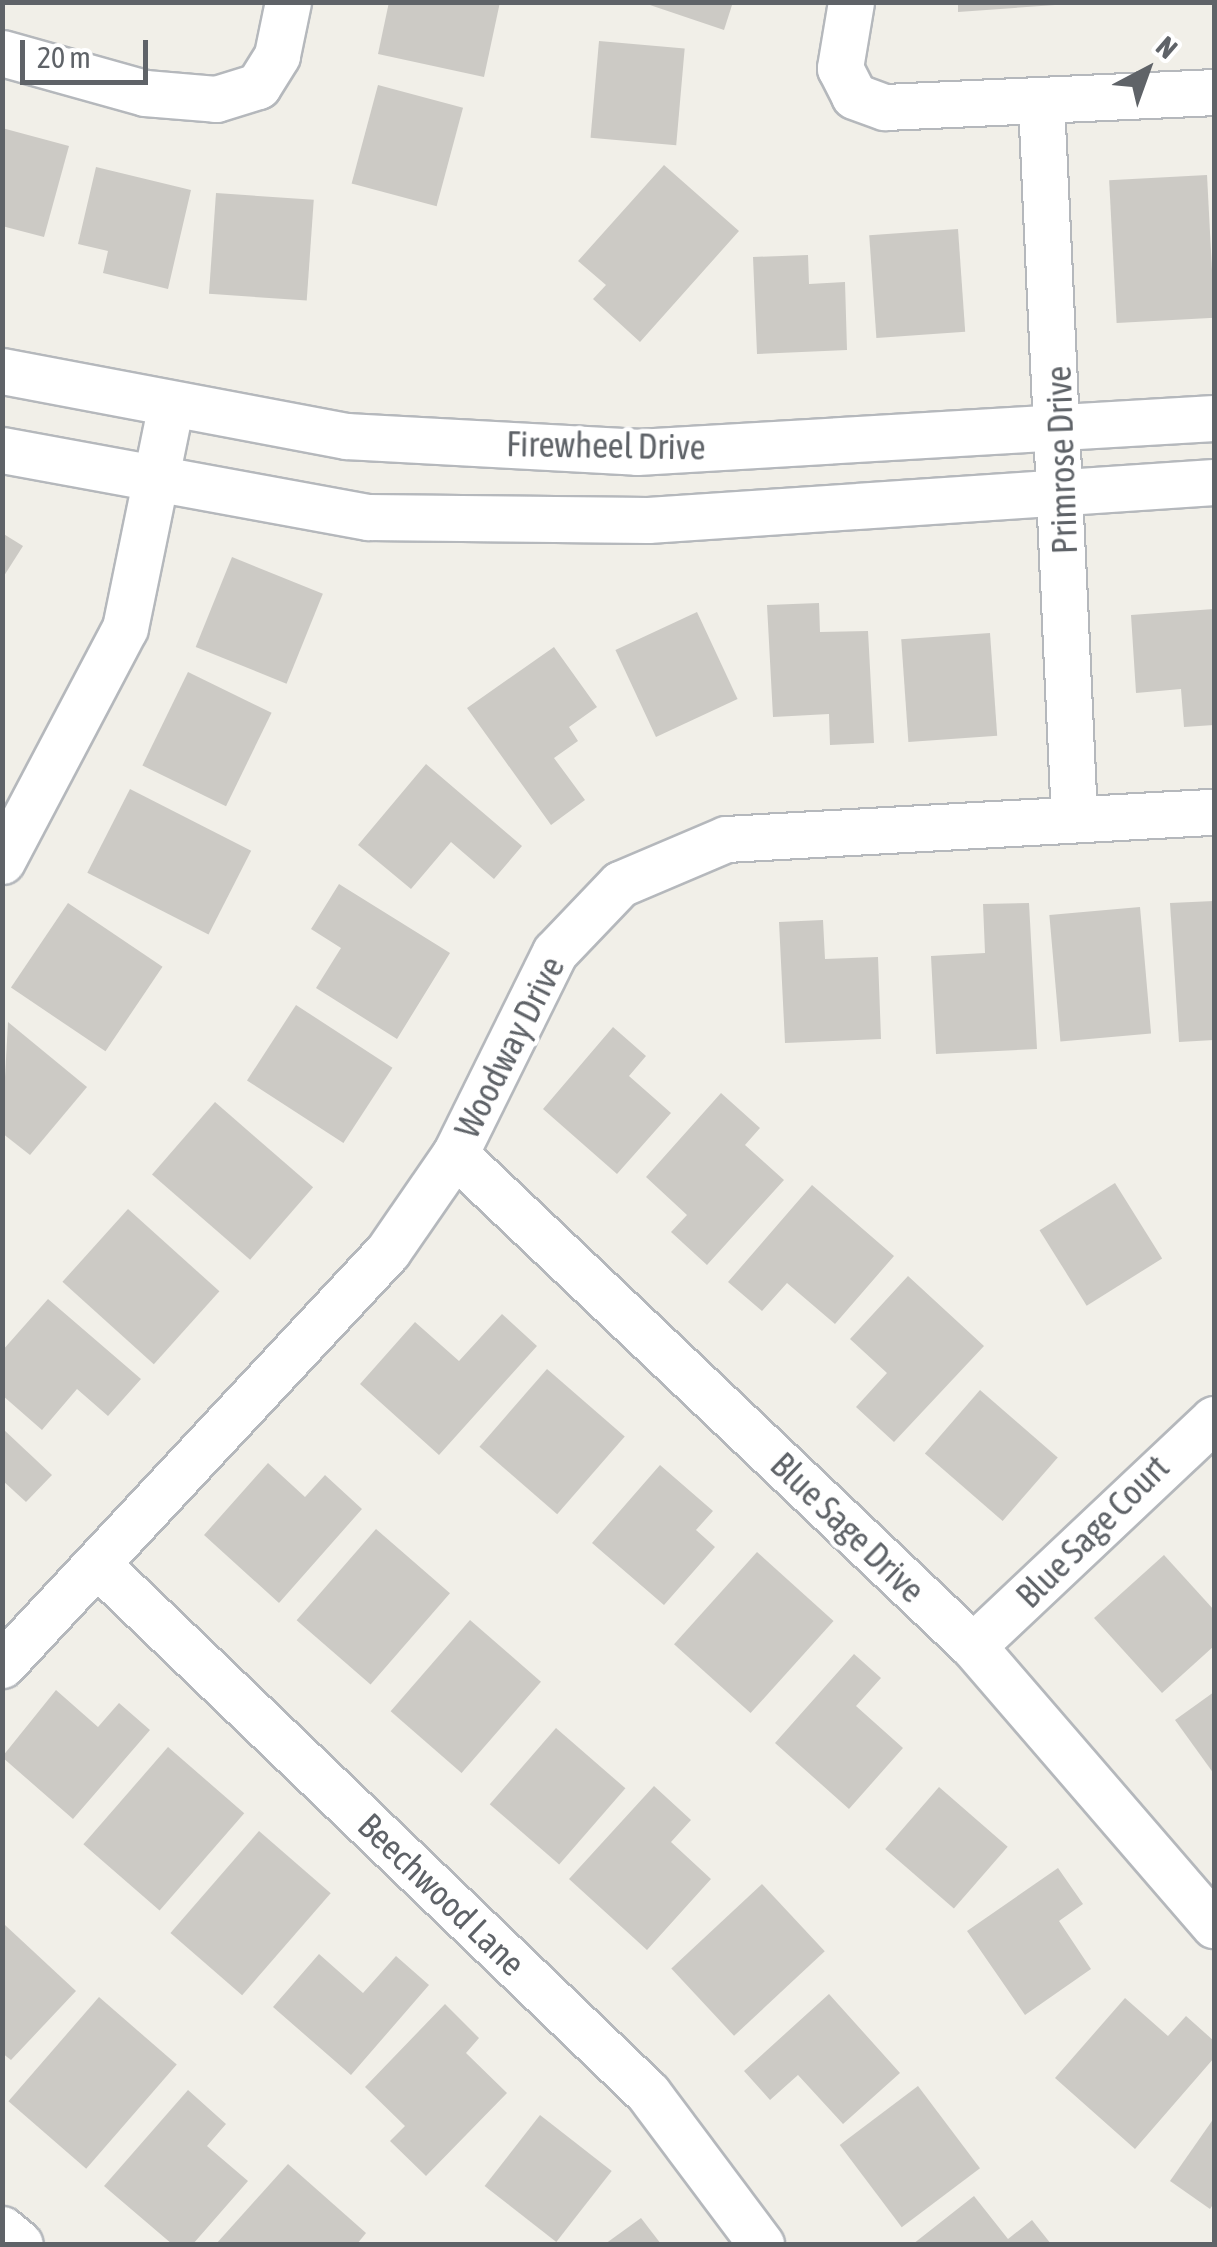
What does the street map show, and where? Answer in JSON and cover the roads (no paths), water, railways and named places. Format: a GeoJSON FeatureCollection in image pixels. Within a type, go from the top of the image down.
{"type":"FeatureCollection","features":[{"type":"Feature","properties":{"kind":"street"},"geometry":{"type":"LineString","coordinates":[[2,53],[145,93],[216,99],[258,86],[277,55],[288,2]]}},
{"type":"Feature","properties":{"kind":"street"},"geometry":{"type":"LineString","coordinates":[[850,2],[840,68],[854,96],[885,107],[1214,92]]}},
{"type":"Feature","properties":{"kind":"street","name":"Primrose Drive"},"geometry":{"type":"LineString","coordinates":[[1041,102],[1060,429],[1074,818]]}},
{"type":"Feature","properties":{"kind":"street","name":"Firewheel Drive"},"geometry":{"type":"LineString","coordinates":[[2,370],[170,409],[346,436],[637,452],[1214,418]]}},
{"type":"Feature","properties":{"kind":"street"},"geometry":{"type":"LineString","coordinates":[[2,861],[124,628],[170,409]]}},
{"type":"Feature","properties":{"kind":"street","name":"Firewheel Drive"},"geometry":{"type":"LineString","coordinates":[[2,450],[157,483],[368,517],[648,520],[1062,489],[1214,482]]}},
{"type":"Feature","properties":{"kind":"street","name":"Woodway Drive"},"geometry":{"type":"LineString","coordinates":[[2,1666],[388,1251],[455,1154],[555,952],[641,871],[726,840],[1214,812]]}},
{"type":"Feature","properties":{"kind":"street","name":"Blue Sage Drive"},"geometry":{"type":"LineString","coordinates":[[455,1154],[973,1646],[1214,1925]]}},
{"type":"Feature","properties":{"kind":"street","name":"Blue Sage Court"},"geometry":{"type":"LineString","coordinates":[[973,1646],[1214,1419]]}},
{"type":"Feature","properties":{"kind":"street","name":"Beechwood Lane"},"geometry":{"type":"LineString","coordinates":[[98,1565],[648,2093],[760,2244]]}},
{"type":"Feature","properties":{"kind":"street"},"geometry":{"type":"LineString","coordinates":[[2,2228],[20,2244]]}}]}
